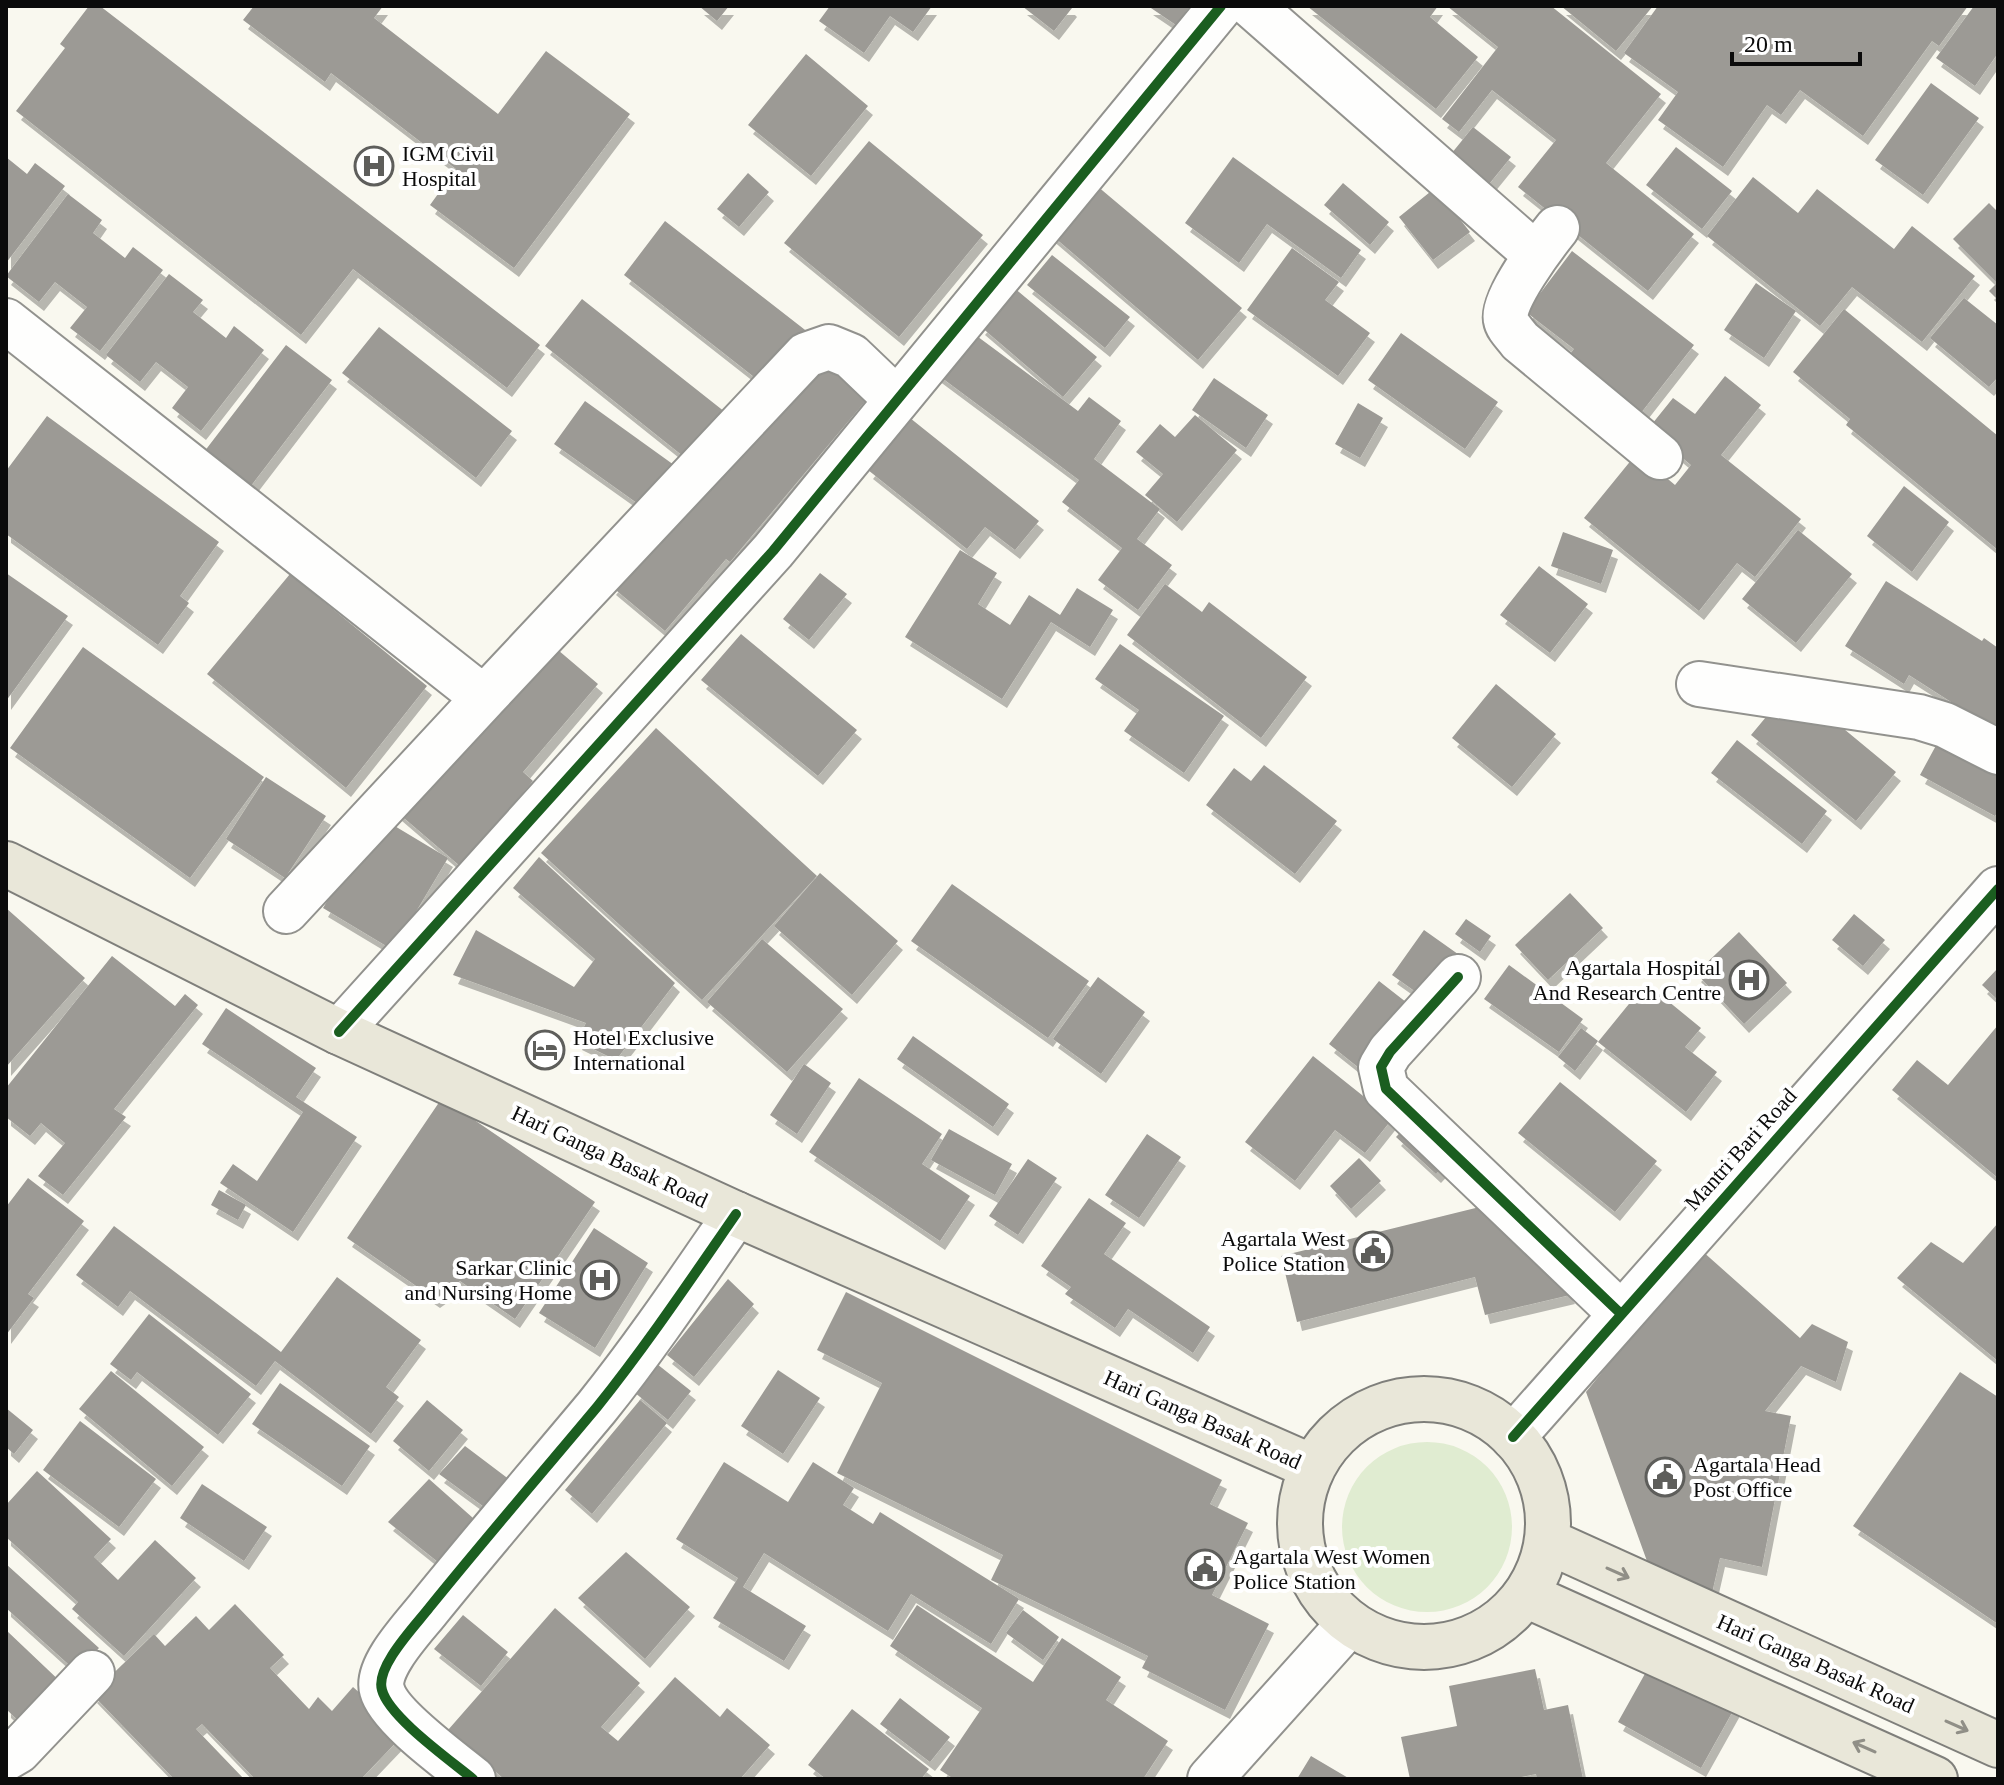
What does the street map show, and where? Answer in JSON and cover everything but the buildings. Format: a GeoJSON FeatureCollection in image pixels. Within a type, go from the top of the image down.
{"type":"FeatureCollection","features":[{"type":"Feature","properties":{"kind":"main road","name":"Hari Ganga Basak Road"},"geometry":{"type":"LineString","coordinates":[[6,864],[339,1032],[736,1214],[1312,1467]]}},
{"type":"Feature","properties":{"kind":"main road"},"geometry":{"type":"LineString","coordinates":[[1405,1400],[1444,1400],[1481,1413],[1513,1437],[1535,1467],[1546,1503],[1547,1541],[1540,1569],[1526,1595],[1504,1619],[1475,1637],[1444,1646],[1411,1647],[1379,1639],[1350,1623],[1325,1599],[1308,1568],[1299,1534],[1301,1500],[1312,1467],[1335,1435],[1367,1412],[1405,1400]]}},
{"type":"Feature","properties":{"kind":"main road","name":"Hari Ganga Basak Road"},"geometry":{"type":"LineString","coordinates":[[1547,1541],[1998,1745]]}},
{"type":"Feature","properties":{"kind":"main road"},"geometry":{"type":"LineString","coordinates":[[1526,1595],[1935,1779]]}},
{"type":"Feature","properties":{"kind":"street"},"geometry":{"type":"LineString","coordinates":[[339,1032],[773,551],[1221,6]]}},
{"type":"Feature","properties":{"kind":"street"},"geometry":{"type":"LineString","coordinates":[[1252,6],[1546,241],[1506,309],[1506,320],[1520,341],[1660,457]]}},
{"type":"Feature","properties":{"kind":"street"},"geometry":{"type":"LineString","coordinates":[[6,321],[484,698]]}},
{"type":"Feature","properties":{"kind":"street"},"geometry":{"type":"LineString","coordinates":[[286,911],[806,355],[829,347],[851,356],[897,400]]}},
{"type":"Feature","properties":{"kind":"street"},"geometry":{"type":"LineString","coordinates":[[1699,684],[1919,717],[1945,725],[1998,752]]}},
{"type":"Feature","properties":{"kind":"street","name":"Mantri Bari Road"},"geometry":{"type":"LineString","coordinates":[[1513,1437],[1998,889]]}},
{"type":"Feature","properties":{"kind":"street"},"geometry":{"type":"LineString","coordinates":[[1458,977],[1390,1052],[1381,1067],[1386,1089],[1620,1313]]}},
{"type":"Feature","properties":{"kind":"street"},"geometry":{"type":"LineString","coordinates":[[473,1779],[404,1721],[389,1704],[381,1689],[383,1672],[466,1562],[599,1404],[736,1214]]}},
{"type":"Feature","properties":{"kind":"street"},"geometry":{"type":"LineString","coordinates":[[1210,1779],[1350,1623]]}},
{"type":"Feature","properties":{"kind":"street"},"geometry":{"type":"LineString","coordinates":[[6,1758],[18,1751],[92,1673]]}},
{"type":"Feature","properties":{"kind":"green space"},"geometry":{"type":"Polygon","coordinates":[[[1427,1442],[1459,1449],[1487,1467],[1505,1495],[1512,1527],[1505,1559],[1487,1587],[1459,1605],[1427,1612],[1395,1605],[1367,1587],[1349,1559],[1342,1527],[1349,1495],[1367,1467],[1395,1449],[1427,1442]]]}},
{"type":"Feature","properties":{"kind":"cycle path"},"geometry":{"type":"LineString","coordinates":[[339,1032],[773,551],[1221,6]]}},
{"type":"Feature","properties":{"kind":"cycle path"},"geometry":{"type":"LineString","coordinates":[[1513,1437],[1998,889]]}},
{"type":"Feature","properties":{"kind":"cycle path"},"geometry":{"type":"LineString","coordinates":[[1458,977],[1390,1052],[1381,1067],[1386,1089],[1620,1313]]}},
{"type":"Feature","properties":{"kind":"cycle path"},"geometry":{"type":"LineString","coordinates":[[473,1779],[396,1713],[382,1690],[384,1670],[406,1636],[615,1384],[736,1214]]}},
{"type":"Feature","properties":{"kind":"place","name":"IGM Civil Hospital"},"geometry":{"type":"Point","coordinates":[374,166]}},
{"type":"Feature","properties":{"kind":"place","name":"Agartala Hospital And Research Centre"},"geometry":{"type":"Point","coordinates":[1749,980]}},
{"type":"Feature","properties":{"kind":"place","name":"Hotel Exclusive International"},"geometry":{"type":"Point","coordinates":[545,1050]}},
{"type":"Feature","properties":{"kind":"place","name":"Agartala West Police Station"},"geometry":{"type":"Point","coordinates":[1373,1251]}},
{"type":"Feature","properties":{"kind":"place","name":"Sarkar Clinic and Nursing Home"},"geometry":{"type":"Point","coordinates":[600,1280]}},
{"type":"Feature","properties":{"kind":"place","name":"Agartala Head Post Office"},"geometry":{"type":"Point","coordinates":[1665,1477]}},
{"type":"Feature","properties":{"kind":"place","name":"Agartala West Women Police Station"},"geometry":{"type":"Point","coordinates":[1205,1569]}}]}
